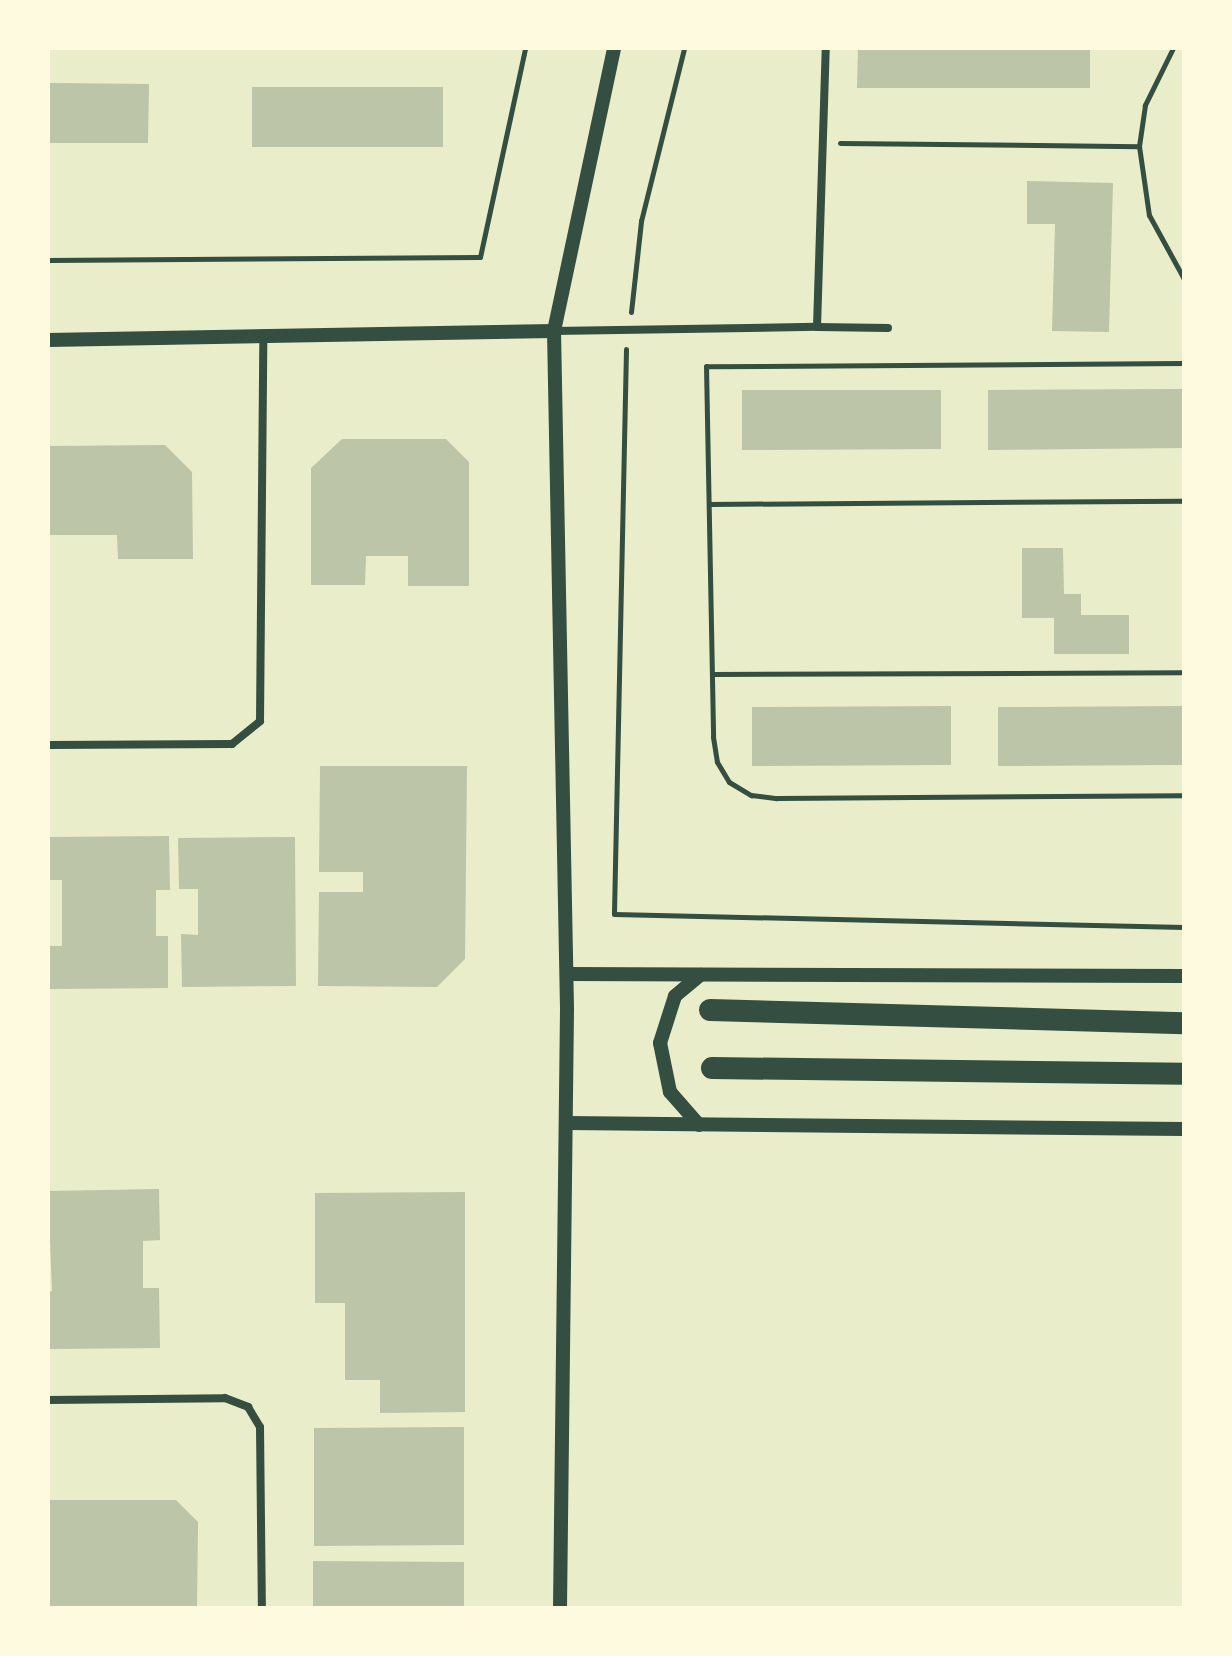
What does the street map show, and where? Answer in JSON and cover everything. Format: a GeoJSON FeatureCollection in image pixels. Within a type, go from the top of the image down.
{"type":"FeatureCollection","features":[{"type":"Feature","properties":{"kind":"highway"},"geometry":{"type":"LineString","coordinates":[[710,1010],[1184,1023]]}},
{"type":"Feature","properties":{"kind":"highway"},"geometry":{"type":"LineString","coordinates":[[712,1068],[1184,1074]]}},
{"type":"Feature","properties":{"kind":"street"},"geometry":{"type":"LineString","coordinates":[[560,1608],[567,974],[554,331],[614,48]]}},
{"type":"Feature","properties":{"kind":"street"},"geometry":{"type":"LineString","coordinates":[[817,327],[826,48]]}},
{"type":"Feature","properties":{"kind":"street"},"geometry":{"type":"LineString","coordinates":[[48,340],[263,340],[554,331],[888,328]]}},
{"type":"Feature","properties":{"kind":"street"},"geometry":{"type":"LineString","coordinates":[[48,745],[232,744],[260,721],[263,340]]}},
{"type":"Feature","properties":{"kind":"street"},"geometry":{"type":"LineString","coordinates":[[699,1125],[670,1092],[660,1043],[675,996],[704,973]]}},
{"type":"Feature","properties":{"kind":"street"},"geometry":{"type":"LineString","coordinates":[[567,974],[1184,976]]}},
{"type":"Feature","properties":{"kind":"street"},"geometry":{"type":"LineString","coordinates":[[567,1123],[1184,1129]]}},
{"type":"Feature","properties":{"kind":"street"},"geometry":{"type":"LineString","coordinates":[[48,1400],[225,1398],[248,1407],[260,1427],[262,1608]]}},
{"type":"Feature","properties":{"kind":"path"},"geometry":{"type":"LineString","coordinates":[[48,260],[480,257],[525,48]]}},
{"type":"Feature","properties":{"kind":"path"},"geometry":{"type":"LineString","coordinates":[[684,48],[641,221],[623,377],[614,914],[1184,927]]}},
{"type":"Feature","properties":{"kind":"path"},"geometry":{"type":"LineString","coordinates":[[1173,48],[1145,105],[1139,146],[1149,215],[1184,279]]}},
{"type":"Feature","properties":{"kind":"path"},"geometry":{"type":"LineString","coordinates":[[823,143],[1139,146]]}},
{"type":"Feature","properties":{"kind":"path"},"geometry":{"type":"LineString","coordinates":[[1184,363],[706,366],[712,674],[717,762],[729,782],[751,795],[1184,795]]}},
{"type":"Feature","properties":{"kind":"path"},"geometry":{"type":"LineString","coordinates":[[709,504],[1184,501]]}},
{"type":"Feature","properties":{"kind":"path"},"geometry":{"type":"LineString","coordinates":[[712,674],[1184,672]]}},
{"type":"Feature","properties":{"kind":"building"},"geometry":{"type":"Polygon","coordinates":[[[858,48],[1090,48],[1090,88],[857,88],[858,48]]]}},
{"type":"Feature","properties":{"kind":"building"},"geometry":{"type":"Polygon","coordinates":[[[48,83],[149,84],[148,143],[48,143],[48,83]]]}},
{"type":"Feature","properties":{"kind":"building"},"geometry":{"type":"Polygon","coordinates":[[[252,87],[443,87],[443,147],[252,147],[252,87]]]}},
{"type":"Feature","properties":{"kind":"building"},"geometry":{"type":"Polygon","coordinates":[[[1027,181],[1113,183],[1109,332],[1052,331],[1055,224],[1027,224],[1027,181]]]}},
{"type":"Feature","properties":{"kind":"building"},"geometry":{"type":"Polygon","coordinates":[[[1184,389],[1184,448],[988,450],[988,390],[1184,389]]]}},
{"type":"Feature","properties":{"kind":"building"},"geometry":{"type":"Polygon","coordinates":[[[742,390],[941,390],[941,449],[742,450],[742,390]]]}},
{"type":"Feature","properties":{"kind":"building"},"geometry":{"type":"Polygon","coordinates":[[[342,439],[446,439],[469,462],[469,586],[408,586],[408,556],[366,556],[365,585],[311,585],[311,468],[342,439]]]}},
{"type":"Feature","properties":{"kind":"building"},"geometry":{"type":"Polygon","coordinates":[[[165,445],[192,472],[193,559],[118,559],[117,535],[48,535],[48,446],[165,445]]]}},
{"type":"Feature","properties":{"kind":"building"},"geometry":{"type":"Polygon","coordinates":[[[1022,548],[1063,548],[1064,594],[1081,594],[1081,615],[1129,615],[1129,654],[1054,654],[1054,618],[1022,618],[1022,548]]]}},
{"type":"Feature","properties":{"kind":"building"},"geometry":{"type":"Polygon","coordinates":[[[951,706],[951,765],[752,766],[752,707],[951,706]]]}},
{"type":"Feature","properties":{"kind":"building"},"geometry":{"type":"Polygon","coordinates":[[[1184,706],[1184,765],[998,766],[998,707],[1184,706]]]}},
{"type":"Feature","properties":{"kind":"building"},"geometry":{"type":"Polygon","coordinates":[[[320,766],[467,766],[465,959],[437,987],[318,986],[319,892],[363,892],[363,872],[319,872],[320,766]]]}},
{"type":"Feature","properties":{"kind":"building"},"geometry":{"type":"Polygon","coordinates":[[[169,836],[170,890],[156,890],[156,936],[168,936],[168,988],[49,989],[49,946],[62,946],[62,880],[48,880],[48,837],[169,836]]]}},
{"type":"Feature","properties":{"kind":"building"},"geometry":{"type":"Polygon","coordinates":[[[295,837],[296,986],[182,987],[181,934],[198,935],[198,889],[179,889],[178,838],[295,837]]]}},
{"type":"Feature","properties":{"kind":"building"},"geometry":{"type":"Polygon","coordinates":[[[159,1189],[160,1240],[143,1241],[143,1288],[159,1288],[160,1348],[48,1349],[48,1292],[52,1291],[48,1191],[159,1189]]]}},
{"type":"Feature","properties":{"kind":"building"},"geometry":{"type":"Polygon","coordinates":[[[465,1192],[465,1412],[380,1413],[380,1380],[345,1380],[345,1303],[315,1303],[315,1193],[465,1192]]]}},
{"type":"Feature","properties":{"kind":"building"},"geometry":{"type":"Polygon","coordinates":[[[464,1427],[464,1545],[314,1546],[314,1428],[464,1427]]]}},
{"type":"Feature","properties":{"kind":"building"},"geometry":{"type":"Polygon","coordinates":[[[48,1500],[176,1500],[198,1522],[197,1608],[48,1608],[48,1500]]]}},
{"type":"Feature","properties":{"kind":"building"},"geometry":{"type":"Polygon","coordinates":[[[313,1561],[464,1562],[464,1608],[313,1608],[313,1561]]]}}]}
